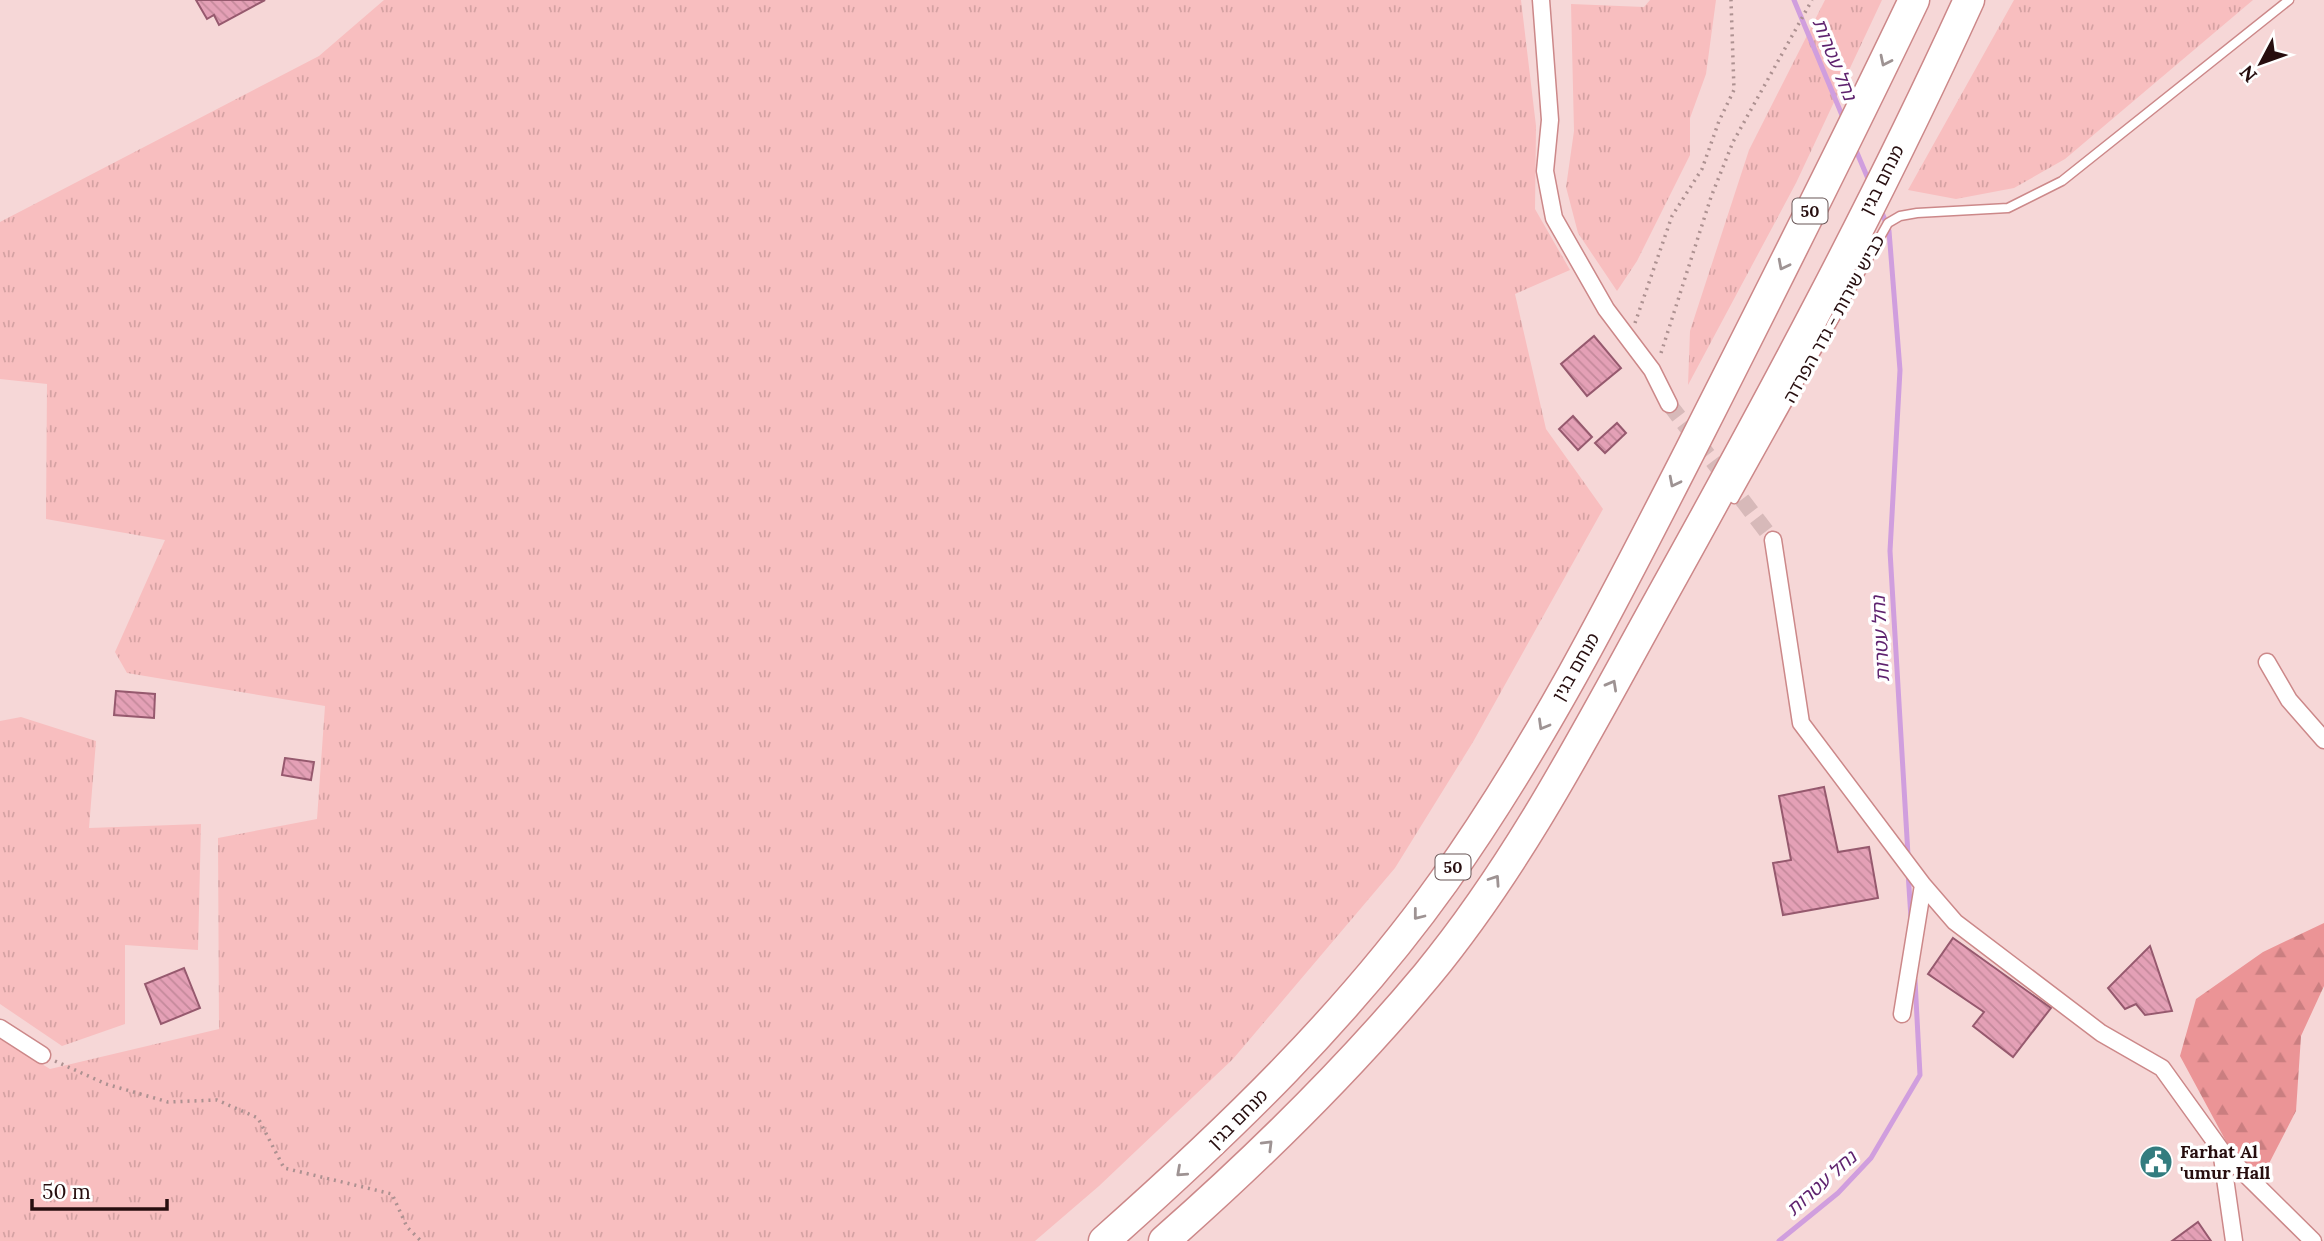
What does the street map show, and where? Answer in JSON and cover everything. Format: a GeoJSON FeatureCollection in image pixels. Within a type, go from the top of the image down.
{"type":"FeatureCollection","features":[{"type":"Feature","properties":{"kind":"highway","name":"מנחם בגין"},"geometry":{"type":"LineString","coordinates":[[1104,1241],[1198,1158],[1305,1052],[1444,881],[1512,778],[1608,612],[1914,0]]}},
{"type":"Feature","properties":{"kind":"highway","name":"מנחם בגין"},"geometry":{"type":"LineString","coordinates":[[1164,1241],[1232,1182],[1340,1072],[1428,973],[1485,894],[1559,782],[1738,459],[1926,95],[1969,0]]}},
{"type":"Feature","properties":{"kind":"highway"},"geometry":{"type":"LineString","coordinates":[[1926,95],[1982,0]]}},
{"type":"Feature","properties":{"kind":"street"},"geometry":{"type":"LineString","coordinates":[[1541,0],[1550,120],[1545,171],[1555,218],[1606,309],[1652,370],[1669,404]]}},
{"type":"Feature","properties":{"kind":"street"},"geometry":{"type":"LineString","coordinates":[[1773,540],[1801,723],[1923,885],[1955,922],[1986,946],[2101,1034],[2162,1068],[2221,1150],[2313,1241],[2324,1231]]}},
{"type":"Feature","properties":{"kind":"street"},"geometry":{"type":"LineString","coordinates":[[2267,662],[2289,700],[2324,740]]}},
{"type":"Feature","properties":{"kind":"street"},"geometry":{"type":"LineString","coordinates":[[1902,1014],[1923,885]]}},
{"type":"Feature","properties":{"kind":"street"},"geometry":{"type":"LineString","coordinates":[[0,1028],[42,1055]]}},
{"type":"Feature","properties":{"kind":"street"},"geometry":{"type":"LineString","coordinates":[[2221,1150],[2234,1241]]}},
{"type":"Feature","properties":{"kind":"lane","name":"כביש שירות - גדר הפרדה"},"geometry":{"type":"LineString","coordinates":[[1734,499],[1888,223],[1900,216],[1917,213],[2008,208],[2062,181],[2289,0]]}},
{"type":"Feature","properties":{"kind":"path"},"geometry":{"type":"LineString","coordinates":[[1629,341],[1672,216],[1702,169],[1718,121],[1734,90],[1731,0]]}},
{"type":"Feature","properties":{"kind":"path"},"geometry":{"type":"LineString","coordinates":[[1652,370],[1667,340],[1711,197],[1733,142],[1812,0]]}},
{"type":"Feature","properties":{"kind":"path"},"geometry":{"type":"LineString","coordinates":[[42,1055],[106,1084],[168,1102],[217,1100],[258,1118],[284,1168],[392,1194],[407,1227],[421,1241]]}},
{"type":"Feature","properties":{"kind":"green space"},"geometry":{"type":"Polygon","coordinates":[[[384,0],[1521,0],[1536,126],[1535,209],[1570,270],[1515,294],[1546,429],[1603,509],[1473,742],[1395,868],[1233,1059],[1099,1186],[1035,1241],[0,1241],[0,1038],[50,1069],[219,1029],[218,838],[317,819],[325,706],[127,673],[115,652],[165,540],[46,519],[47,384],[0,379],[0,222],[319,56],[384,0]]]}},
{"type":"Feature","properties":{"kind":"green space"},"geometry":{"type":"Polygon","coordinates":[[[1650,0],[1716,0],[1706,74],[1690,118],[1690,155],[1637,261],[1617,291],[1578,233],[1566,187],[1574,131],[1571,4],[1644,7],[1650,0]]]}},
{"type":"Feature","properties":{"kind":"green space"},"geometry":{"type":"Polygon","coordinates":[[[1825,0],[1882,0],[1796,183],[1688,385],[1690,331],[1749,150],[1825,0]]]}},
{"type":"Feature","properties":{"kind":"green space"},"geometry":{"type":"Polygon","coordinates":[[[2014,0],[2253,0],[2065,159],[2014,188],[1956,199],[1908,190],[2014,0]]]}},
{"type":"Feature","properties":{"kind":"green space"},"geometry":{"type":"Polygon","coordinates":[[[21,717],[96,741],[89,828],[201,824],[198,950],[125,945],[125,1024],[62,1046],[0,1004],[0,721],[21,717]]]}},
{"type":"Feature","properties":{"kind":"green space"},"geometry":{"type":"Polygon","coordinates":[[[2324,923],[2324,986],[2301,1036],[2296,1111],[2260,1181],[2228,1145],[2180,1056],[2196,999],[2263,952],[2324,923]]]}},
{"type":"Feature","properties":{"kind":"building"},"geometry":{"type":"Polygon","coordinates":[[[196,0],[265,0],[219,25],[214,15],[207,19],[196,0]]]}},
{"type":"Feature","properties":{"kind":"building"},"geometry":{"type":"Polygon","coordinates":[[[1594,336],[1621,368],[1587,396],[1561,364],[1594,336]]]}},
{"type":"Feature","properties":{"kind":"building"},"geometry":{"type":"Polygon","coordinates":[[[1573,416],[1592,437],[1578,450],[1559,429],[1573,416]]]}},
{"type":"Feature","properties":{"kind":"building"},"geometry":{"type":"Polygon","coordinates":[[[1617,423],[1626,433],[1605,453],[1595,443],[1617,423]]]}},
{"type":"Feature","properties":{"kind":"building"},"geometry":{"type":"Polygon","coordinates":[[[116,691],[155,694],[154,718],[114,715],[116,691]]]}},
{"type":"Feature","properties":{"kind":"building"},"geometry":{"type":"Polygon","coordinates":[[[285,758],[314,762],[311,780],[282,775],[285,758]]]}},
{"type":"Feature","properties":{"kind":"building"},"geometry":{"type":"Polygon","coordinates":[[[1824,787],[1838,852],[1869,847],[1878,898],[1783,915],[1773,863],[1791,860],[1779,796],[1824,787]]]}},
{"type":"Feature","properties":{"kind":"building"},"geometry":{"type":"Polygon","coordinates":[[[1953,938],[2051,1008],[2013,1057],[1973,1026],[1984,1012],[1928,974],[1953,938]]]}},
{"type":"Feature","properties":{"kind":"building"},"geometry":{"type":"Polygon","coordinates":[[[2150,946],[2172,1011],[2145,1015],[2136,1004],[2125,1009],[2108,988],[2150,946]]]}},
{"type":"Feature","properties":{"kind":"building"},"geometry":{"type":"Polygon","coordinates":[[[184,968],[200,1008],[161,1024],[145,984],[184,968]]]}},
{"type":"Feature","properties":{"kind":"building"},"geometry":{"type":"Polygon","coordinates":[[[2198,1222],[2211,1241],[2172,1241],[2198,1222]]]}},
{"type":"Feature","properties":{"kind":"waterway","name":"נחל עטרות"},"geometry":{"type":"LineString","coordinates":[[1794,0],[1844,120]]}},
{"type":"Feature","properties":{"kind":"waterway","name":"נחל עטרות"},"geometry":{"type":"LineString","coordinates":[[1855,148],[1869,181]]}},
{"type":"Feature","properties":{"kind":"waterway","name":"נחל עטרות"},"geometry":{"type":"LineString","coordinates":[[1881,210],[1889,231],[1900,370],[1890,551],[1908,855]]}},
{"type":"Feature","properties":{"kind":"waterway","name":"נחל עטרות"},"geometry":{"type":"LineString","coordinates":[[1908,872],[1911,918]]}},
{"type":"Feature","properties":{"kind":"waterway","name":"נחל עטרות"},"geometry":{"type":"LineString","coordinates":[[1779,1241],[1838,1193],[1871,1158],[1920,1075],[1915,980]]}},
{"type":"Feature","properties":{"kind":"tunnel"},"geometry":{"type":"LineString","coordinates":[[1669,404],[1773,540]]}},
{"type":"Feature","properties":{"kind":"place","name":"Farhat Al 'umur Hall"},"geometry":{"type":"Point","coordinates":[2156,1162]}}]}
